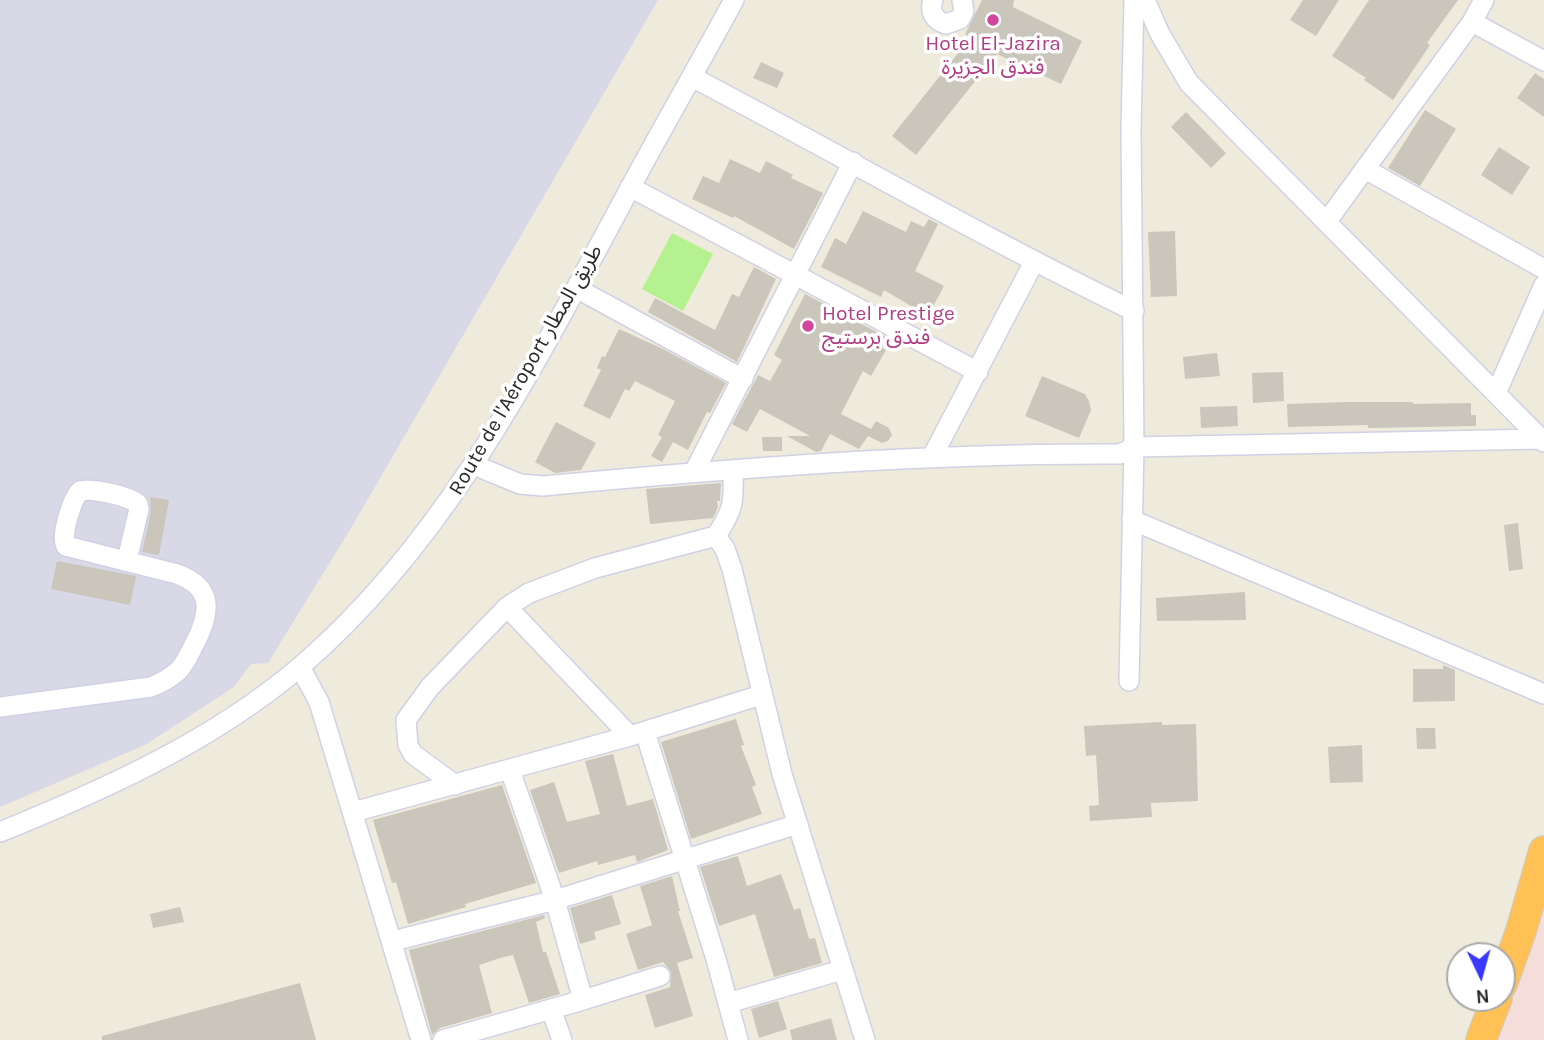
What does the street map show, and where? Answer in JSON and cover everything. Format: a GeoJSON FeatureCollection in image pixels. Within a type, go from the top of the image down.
{"type":"FeatureCollection","features":[{"type":"Feature","properties":{"kind":"highway"},"geometry":{"type":"LineString","coordinates":[[1515,942],[1544,851]]}},
{"type":"Feature","properties":{"kind":"highway"},"geometry":{"type":"LineString","coordinates":[[1480,1040],[1491,1012]]}},
{"type":"Feature","properties":{"kind":"street","name":"Route de l'Aéroport طريق المطار"},"geometry":{"type":"LineString","coordinates":[[0,832],[94,792],[222,723],[300,667],[394,572],[436,520],[474,465],[576,288],[734,0]]}},
{"type":"Feature","properties":{"kind":"street"},"geometry":{"type":"LineString","coordinates":[[917,0],[934,9],[946,24],[956,22],[964,11],[962,0]]}},
{"type":"Feature","properties":{"kind":"street"},"geometry":{"type":"LineString","coordinates":[[1129,681],[1134,454],[1131,117],[1134,0]]}},
{"type":"Feature","properties":{"kind":"street"},"geometry":{"type":"LineString","coordinates":[[1145,0],[1160,34],[1189,83],[1543,440]]}},
{"type":"Feature","properties":{"kind":"street"},"geometry":{"type":"LineString","coordinates":[[1327,221],[1472,22],[1484,0]]}},
{"type":"Feature","properties":{"kind":"street"},"geometry":{"type":"LineString","coordinates":[[1472,22],[1544,61]]}},
{"type":"Feature","properties":{"kind":"street"},"geometry":{"type":"LineString","coordinates":[[692,77],[1034,262],[1134,311]]}},
{"type":"Feature","properties":{"kind":"street"},"geometry":{"type":"LineString","coordinates":[[694,472],[853,162]]}},
{"type":"Feature","properties":{"kind":"street"},"geometry":{"type":"LineString","coordinates":[[1364,169],[1544,270]]}},
{"type":"Feature","properties":{"kind":"street"},"geometry":{"type":"LineString","coordinates":[[630,187],[978,372]]}},
{"type":"Feature","properties":{"kind":"street"},"geometry":{"type":"LineString","coordinates":[[932,457],[1034,262]]}},
{"type":"Feature","properties":{"kind":"street"},"geometry":{"type":"LineString","coordinates":[[1497,391],[1544,285]]}},
{"type":"Feature","properties":{"kind":"street"},"geometry":{"type":"LineString","coordinates":[[576,288],[743,379]]}},
{"type":"Feature","properties":{"kind":"street"},"geometry":{"type":"LineString","coordinates":[[474,465],[520,484],[543,486],[694,472],[1012,453],[1134,454],[1543,440]]}},
{"type":"Feature","properties":{"kind":"street"},"geometry":{"type":"LineString","coordinates":[[455,785],[413,754],[408,744],[407,720],[430,687],[507,607],[529,593],[595,568],[716,536],[730,515],[734,499],[733,470]]}},
{"type":"Feature","properties":{"kind":"street"},"geometry":{"type":"LineString","coordinates":[[1132,520],[1544,694]]}},
{"type":"Feature","properties":{"kind":"street"},"geometry":{"type":"LineString","coordinates":[[716,536],[725,549],[732,569],[761,695],[865,1040]]}},
{"type":"Feature","properties":{"kind":"street"},"geometry":{"type":"LineString","coordinates":[[0,707],[151,687],[179,670],[203,628],[207,615],[206,601],[200,588],[191,579],[127,560]]}},
{"type":"Feature","properties":{"kind":"street"},"geometry":{"type":"LineString","coordinates":[[507,607],[638,734],[686,860],[738,1040]]}},
{"type":"Feature","properties":{"kind":"street"},"geometry":{"type":"LineString","coordinates":[[300,667],[319,702],[421,1040]]}},
{"type":"Feature","properties":{"kind":"street"},"geometry":{"type":"LineString","coordinates":[[352,812],[638,734],[761,695]]}},
{"type":"Feature","properties":{"kind":"street"},"geometry":{"type":"LineString","coordinates":[[510,769],[555,900],[583,1000]]}},
{"type":"Feature","properties":{"kind":"street"},"geometry":{"type":"LineString","coordinates":[[393,942],[555,900],[798,824]]}},
{"type":"Feature","properties":{"kind":"street"},"geometry":{"type":"LineString","coordinates":[[728,1003],[842,970]]}},
{"type":"Feature","properties":{"kind":"street"},"geometry":{"type":"LineString","coordinates":[[443,1040],[660,976]]}},
{"type":"Feature","properties":{"kind":"street"},"geometry":{"type":"LineString","coordinates":[[551,1009],[562,1040]]}},
{"type":"Feature","properties":{"kind":"shaded area"},"geometry":{"type":"Polygon","coordinates":[[[0,0],[658,0],[351,528],[268,663],[251,664],[234,687],[145,745],[0,807],[0,0]]]}},
{"type":"Feature","properties":{"kind":"shaded area"},"geometry":{"type":"Polygon","coordinates":[[[1544,900],[1544,1040],[1493,1040],[1503,1012],[1516,1012],[1516,977],[1544,900]]]}},
{"type":"Feature","properties":{"kind":"green space"},"geometry":{"type":"Polygon","coordinates":[[[672,233],[713,254],[683,311],[642,289],[672,233]]]}},
{"type":"Feature","properties":{"kind":"building"},"geometry":{"type":"Polygon","coordinates":[[[982,0],[1014,0],[1013,7],[1082,41],[1061,84],[997,54],[916,155],[892,136],[971,37],[965,34],[982,0]]]}},
{"type":"Feature","properties":{"kind":"building"},"geometry":{"type":"Polygon","coordinates":[[[1303,0],[1339,0],[1316,36],[1290,20],[1303,0]]]}},
{"type":"Feature","properties":{"kind":"building"},"geometry":{"type":"Polygon","coordinates":[[[1369,0],[1458,0],[1427,43],[1430,45],[1393,100],[1332,56],[1369,0]]]}},
{"type":"Feature","properties":{"kind":"building"},"geometry":{"type":"Polygon","coordinates":[[[761,62],[784,73],[777,88],[753,78],[761,62]]]}},
{"type":"Feature","properties":{"kind":"building"},"geometry":{"type":"Polygon","coordinates":[[[1535,73],[1544,79],[1544,117],[1517,98],[1535,73]]]}},
{"type":"Feature","properties":{"kind":"building"},"geometry":{"type":"Polygon","coordinates":[[[1425,110],[1456,129],[1420,186],[1388,168],[1425,110]]]}},
{"type":"Feature","properties":{"kind":"building"},"geometry":{"type":"Polygon","coordinates":[[[1186,112],[1226,153],[1211,168],[1171,127],[1186,112]]]}},
{"type":"Feature","properties":{"kind":"building"},"geometry":{"type":"Polygon","coordinates":[[[1499,147],[1530,167],[1512,195],[1481,175],[1499,147]]]}},
{"type":"Feature","properties":{"kind":"building"},"geometry":{"type":"Polygon","coordinates":[[[730,159],[760,173],[766,161],[793,175],[791,178],[823,193],[794,249],[734,216],[733,218],[692,199],[703,176],[719,183],[730,159]]]}},
{"type":"Feature","properties":{"kind":"building"},"geometry":{"type":"Polygon","coordinates":[[[863,211],[906,232],[911,221],[924,227],[929,219],[938,224],[915,271],[944,286],[928,316],[884,290],[881,297],[821,267],[835,238],[846,244],[863,211]]]}},
{"type":"Feature","properties":{"kind":"building"},"geometry":{"type":"Polygon","coordinates":[[[1175,231],[1177,296],[1151,297],[1148,232],[1175,231]]]}},
{"type":"Feature","properties":{"kind":"building"},"geometry":{"type":"Polygon","coordinates":[[[754,267],[776,279],[737,362],[648,312],[655,298],[715,330],[732,294],[739,297],[754,267]]]}},
{"type":"Feature","properties":{"kind":"building"},"geometry":{"type":"Polygon","coordinates":[[[805,294],[886,337],[881,347],[886,350],[871,376],[863,371],[841,414],[871,429],[876,421],[889,428],[892,435],[888,441],[882,443],[868,436],[859,449],[830,434],[821,451],[816,452],[787,436],[810,436],[760,409],[747,432],[732,424],[758,375],[770,381],[782,360],[774,355],[805,294]]]}},
{"type":"Feature","properties":{"kind":"building"},"geometry":{"type":"Polygon","coordinates":[[[619,329],[726,383],[710,413],[707,412],[688,450],[673,442],[662,462],[651,456],[662,437],[658,435],[675,401],[635,381],[629,391],[625,389],[610,419],[583,406],[601,370],[597,368],[602,356],[605,357],[619,329]]]}},
{"type":"Feature","properties":{"kind":"building"},"geometry":{"type":"Polygon","coordinates":[[[1217,353],[1220,376],[1185,379],[1183,357],[1217,353]]]}},
{"type":"Feature","properties":{"kind":"building"},"geometry":{"type":"Polygon","coordinates":[[[1283,372],[1284,401],[1253,403],[1252,373],[1283,372]]]}},
{"type":"Feature","properties":{"kind":"building"},"geometry":{"type":"Polygon","coordinates":[[[1042,376],[1085,394],[1091,410],[1079,438],[1025,416],[1042,376]]]}},
{"type":"Feature","properties":{"kind":"building"},"geometry":{"type":"Polygon","coordinates":[[[1471,403],[1471,415],[1476,415],[1476,426],[1288,427],[1287,404],[1471,403]]]}},
{"type":"Feature","properties":{"kind":"building"},"geometry":{"type":"Polygon","coordinates":[[[1237,406],[1238,426],[1201,428],[1200,407],[1237,406]]]}},
{"type":"Feature","properties":{"kind":"building"},"geometry":{"type":"Polygon","coordinates":[[[556,422],[596,443],[581,470],[555,473],[535,462],[556,422]]]}},
{"type":"Feature","properties":{"kind":"building"},"geometry":{"type":"Polygon","coordinates":[[[762,437],[782,437],[782,451],[763,451],[762,437]]]}},
{"type":"Feature","properties":{"kind":"building"},"geometry":{"type":"Polygon","coordinates":[[[721,483],[720,501],[717,501],[718,507],[713,518],[650,524],[646,489],[721,483]]]}},
{"type":"Feature","properties":{"kind":"building"},"geometry":{"type":"Polygon","coordinates":[[[150,497],[169,500],[159,555],[142,552],[151,512],[150,497]]]}},
{"type":"Feature","properties":{"kind":"building"},"geometry":{"type":"Polygon","coordinates":[[[1518,523],[1523,569],[1509,571],[1504,525],[1518,523]]]}},
{"type":"Feature","properties":{"kind":"building"},"geometry":{"type":"Polygon","coordinates":[[[57,561],[136,576],[130,605],[51,589],[57,561]]]}},
{"type":"Feature","properties":{"kind":"building"},"geometry":{"type":"Polygon","coordinates":[[[1245,592],[1246,620],[1157,621],[1156,598],[1245,592]]]}},
{"type":"Feature","properties":{"kind":"building"},"geometry":{"type":"Polygon","coordinates":[[[1443,665],[1455,670],[1455,701],[1413,702],[1413,669],[1443,669],[1443,665]]]}},
{"type":"Feature","properties":{"kind":"building"},"geometry":{"type":"Polygon","coordinates":[[[736,719],[744,745],[741,746],[756,785],[752,787],[762,814],[691,839],[661,742],[736,719]]]}},
{"type":"Feature","properties":{"kind":"building"},"geometry":{"type":"Polygon","coordinates":[[[1162,722],[1162,725],[1196,724],[1198,801],[1151,803],[1152,817],[1090,821],[1089,806],[1099,805],[1096,755],[1086,756],[1084,726],[1162,722]]]}},
{"type":"Feature","properties":{"kind":"building"},"geometry":{"type":"Polygon","coordinates":[[[1416,728],[1435,728],[1436,749],[1417,749],[1416,728]]]}},
{"type":"Feature","properties":{"kind":"building"},"geometry":{"type":"Polygon","coordinates":[[[1362,745],[1363,782],[1330,783],[1328,747],[1362,745]]]}},
{"type":"Feature","properties":{"kind":"building"},"geometry":{"type":"Polygon","coordinates":[[[613,754],[627,806],[653,799],[668,850],[637,862],[635,855],[598,865],[597,861],[559,873],[530,790],[554,782],[567,822],[600,814],[585,761],[613,754]]]}},
{"type":"Feature","properties":{"kind":"building"},"geometry":{"type":"Polygon","coordinates":[[[502,785],[536,883],[408,924],[373,820],[502,785]]]}},
{"type":"Feature","properties":{"kind":"building"},"geometry":{"type":"Polygon","coordinates":[[[738,856],[747,886],[781,874],[794,910],[800,908],[809,939],[815,938],[822,963],[774,977],[755,914],[719,926],[700,867],[738,856]]]}},
{"type":"Feature","properties":{"kind":"building"},"geometry":{"type":"Polygon","coordinates":[[[672,876],[678,911],[693,958],[677,963],[693,1016],[655,1028],[645,995],[670,987],[671,972],[663,962],[638,970],[626,934],[652,925],[640,886],[672,876]]]}},
{"type":"Feature","properties":{"kind":"building"},"geometry":{"type":"Polygon","coordinates":[[[612,895],[621,924],[594,932],[596,939],[580,944],[570,908],[612,895]]]}},
{"type":"Feature","properties":{"kind":"building"},"geometry":{"type":"Polygon","coordinates":[[[180,907],[184,922],[153,928],[150,914],[180,907]]]}},
{"type":"Feature","properties":{"kind":"building"},"geometry":{"type":"Polygon","coordinates":[[[544,915],[545,918],[536,922],[543,952],[546,952],[560,994],[529,1003],[513,955],[500,958],[479,965],[492,1013],[440,1028],[432,1035],[409,950],[544,915]]]}},
{"type":"Feature","properties":{"kind":"building"},"geometry":{"type":"Polygon","coordinates":[[[300,983],[316,1040],[102,1040],[102,1036],[300,983]]]}},
{"type":"Feature","properties":{"kind":"building"},"geometry":{"type":"Polygon","coordinates":[[[778,1001],[787,1029],[759,1038],[751,1009],[778,1001]]]}},
{"type":"Feature","properties":{"kind":"building"},"geometry":{"type":"Polygon","coordinates":[[[831,1018],[837,1040],[792,1040],[790,1030],[831,1018]]]}},
{"type":"Feature","properties":{"kind":"place","name":"Hotel El-Jazira فندق الجزيرة"},"geometry":{"type":"Point","coordinates":[993,20]}},
{"type":"Feature","properties":{"kind":"place","name":"Hotel Prestige فندق برستيج"},"geometry":{"type":"Point","coordinates":[808,326]}}]}
